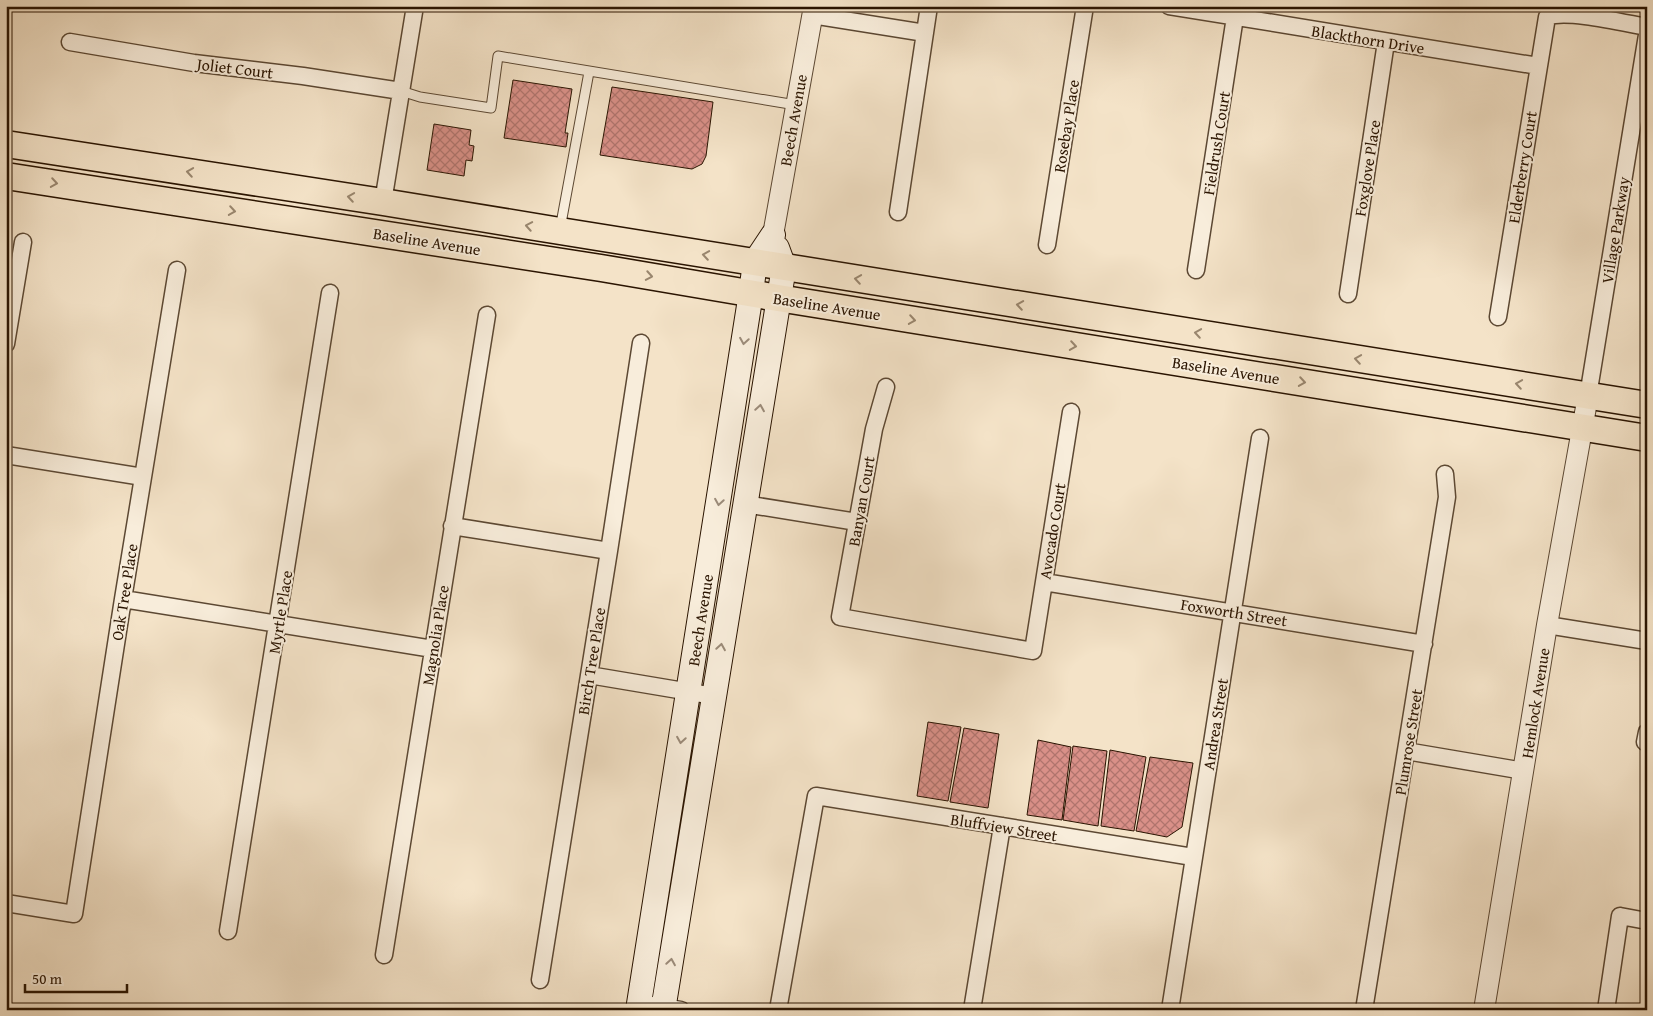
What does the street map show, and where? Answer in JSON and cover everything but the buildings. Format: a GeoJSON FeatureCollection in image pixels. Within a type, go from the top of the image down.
{"type":"FeatureCollection","features":[{"type":"Feature","properties":{"kind":"main road","name":"Baseline Avenue"},"geometry":{"type":"LineString","coordinates":[[6,144],[383,202],[560,232],[1647,405]]}},
{"type":"Feature","properties":{"kind":"main road","name":"Baseline Avenue"},"geometry":{"type":"LineString","coordinates":[[6,176],[601,268],[1647,438]]}},
{"type":"Feature","properties":{"kind":"main road","name":"Beech Avenue"},"geometry":{"type":"LineString","coordinates":[[639,1006],[751,293],[754,262],[773,234]]}},
{"type":"Feature","properties":{"kind":"main road","name":"Beech Avenue"},"geometry":{"type":"LineString","coordinates":[[669,1009],[714,696],[784,267],[773,234]]}},
{"type":"Feature","properties":{"kind":"street"},"geometry":{"type":"LineString","coordinates":[[383,202],[415,6]]}},
{"type":"Feature","properties":{"kind":"street"},"geometry":{"type":"LineString","coordinates":[[898,212],[930,6]]}},
{"type":"Feature","properties":{"kind":"street","name":"Rosebay Place"},"geometry":{"type":"LineString","coordinates":[[1047,246],[1084,6]]}},
{"type":"Feature","properties":{"kind":"street","name":"Blackthorn Drive"},"geometry":{"type":"LineString","coordinates":[[1169,6],[1538,66]]}},
{"type":"Feature","properties":{"kind":"street"},"geometry":{"type":"LineString","coordinates":[[813,11],[925,33]]}},
{"type":"Feature","properties":{"kind":"street","name":"Beech Avenue"},"geometry":{"type":"LineString","coordinates":[[773,234],[813,11]]}},
{"type":"Feature","properties":{"kind":"street","name":"Elderberry Court"},"geometry":{"type":"LineString","coordinates":[[1498,317],[1546,17],[1554,14],[1571,14],[1647,26]]}},
{"type":"Feature","properties":{"kind":"street","name":"Fieldrush Court"},"geometry":{"type":"LineString","coordinates":[[1196,270],[1235,17]]}},
{"type":"Feature","properties":{"kind":"street","name":"Village Parkway"},"geometry":{"type":"LineString","coordinates":[[1588,396],[1641,111],[1647,35]]}},
{"type":"Feature","properties":{"kind":"street","name":"Joliet Court"},"geometry":{"type":"LineString","coordinates":[[70,42],[194,63],[303,76],[401,91]]}},
{"type":"Feature","properties":{"kind":"street","name":"Foxglove Place"},"geometry":{"type":"LineString","coordinates":[[1348,294],[1386,42]]}},
{"type":"Feature","properties":{"kind":"street"},"geometry":{"type":"LineString","coordinates":[[6,344],[23,242]]}},
{"type":"Feature","properties":{"kind":"street","name":"Oak Tree Place"},"geometry":{"type":"LineString","coordinates":[[6,903],[74,914],[177,270]]}},
{"type":"Feature","properties":{"kind":"street","name":"Myrtle Place"},"geometry":{"type":"LineString","coordinates":[[228,932],[330,293]]}},
{"type":"Feature","properties":{"kind":"street","name":"Magnolia Place"},"geometry":{"type":"LineString","coordinates":[[384,955],[487,315]]}},
{"type":"Feature","properties":{"kind":"street","name":"Birch Tree Place"},"geometry":{"type":"LineString","coordinates":[[540,980],[609,551],[640,343]]}},
{"type":"Feature","properties":{"kind":"street","name":"Banyan Court"},"geometry":{"type":"LineString","coordinates":[[886,387],[874,429],[840,617],[1033,650]]}},
{"type":"Feature","properties":{"kind":"street","name":"Hemlock Avenue"},"geometry":{"type":"LineString","coordinates":[[1486,1009],[1548,625],[1588,396]]}},
{"type":"Feature","properties":{"kind":"street","name":"Avocado Court"},"geometry":{"type":"LineString","coordinates":[[1033,650],[1071,412]]}},
{"type":"Feature","properties":{"kind":"street","name":"Andrea Street"},"geometry":{"type":"LineString","coordinates":[[1170,1010],[1260,438]]}},
{"type":"Feature","properties":{"kind":"street"},"geometry":{"type":"LineString","coordinates":[[6,456],[143,477]]}},
{"type":"Feature","properties":{"kind":"street","name":"Plumrose Street"},"geometry":{"type":"LineString","coordinates":[[1364,1010],[1447,497],[1445,474]]}},
{"type":"Feature","properties":{"kind":"street"},"geometry":{"type":"LineString","coordinates":[[745,504],[857,522]]}},
{"type":"Feature","properties":{"kind":"street"},"geometry":{"type":"LineString","coordinates":[[452,526],[609,551]]}},
{"type":"Feature","properties":{"kind":"street","name":"Foxworth Street"},"geometry":{"type":"LineString","coordinates":[[1044,582],[1424,644]]}},
{"type":"Feature","properties":{"kind":"street"},"geometry":{"type":"LineString","coordinates":[[123,599],[432,649]]}},
{"type":"Feature","properties":{"kind":"street"},"geometry":{"type":"LineString","coordinates":[[1548,625],[1647,641]]}},
{"type":"Feature","properties":{"kind":"street"},"geometry":{"type":"LineString","coordinates":[[589,675],[714,696]]}},
{"type":"Feature","properties":{"kind":"street"},"geometry":{"type":"LineString","coordinates":[[1406,751],[1524,772]]}},
{"type":"Feature","properties":{"kind":"street","name":"Bluffview Street"},"geometry":{"type":"LineString","coordinates":[[778,1010],[816,796],[1194,857]]}},
{"type":"Feature","properties":{"kind":"street"},"geometry":{"type":"LineString","coordinates":[[972,1010],[1002,826]]}},
{"type":"Feature","properties":{"kind":"street"},"geometry":{"type":"LineString","coordinates":[[1606,1010],[1620,916],[1647,921]]}},
{"type":"Feature","properties":{"kind":"street"},"geometry":{"type":"LineString","coordinates":[[639,1006],[669,1009]]}},
{"type":"Feature","properties":{"kind":"lane"},"geometry":{"type":"LineString","coordinates":[[401,91],[420,97],[491,108],[498,56],[796,105]]}},
{"type":"Feature","properties":{"kind":"lane"},"geometry":{"type":"LineString","coordinates":[[560,232],[589,72]]}}]}
